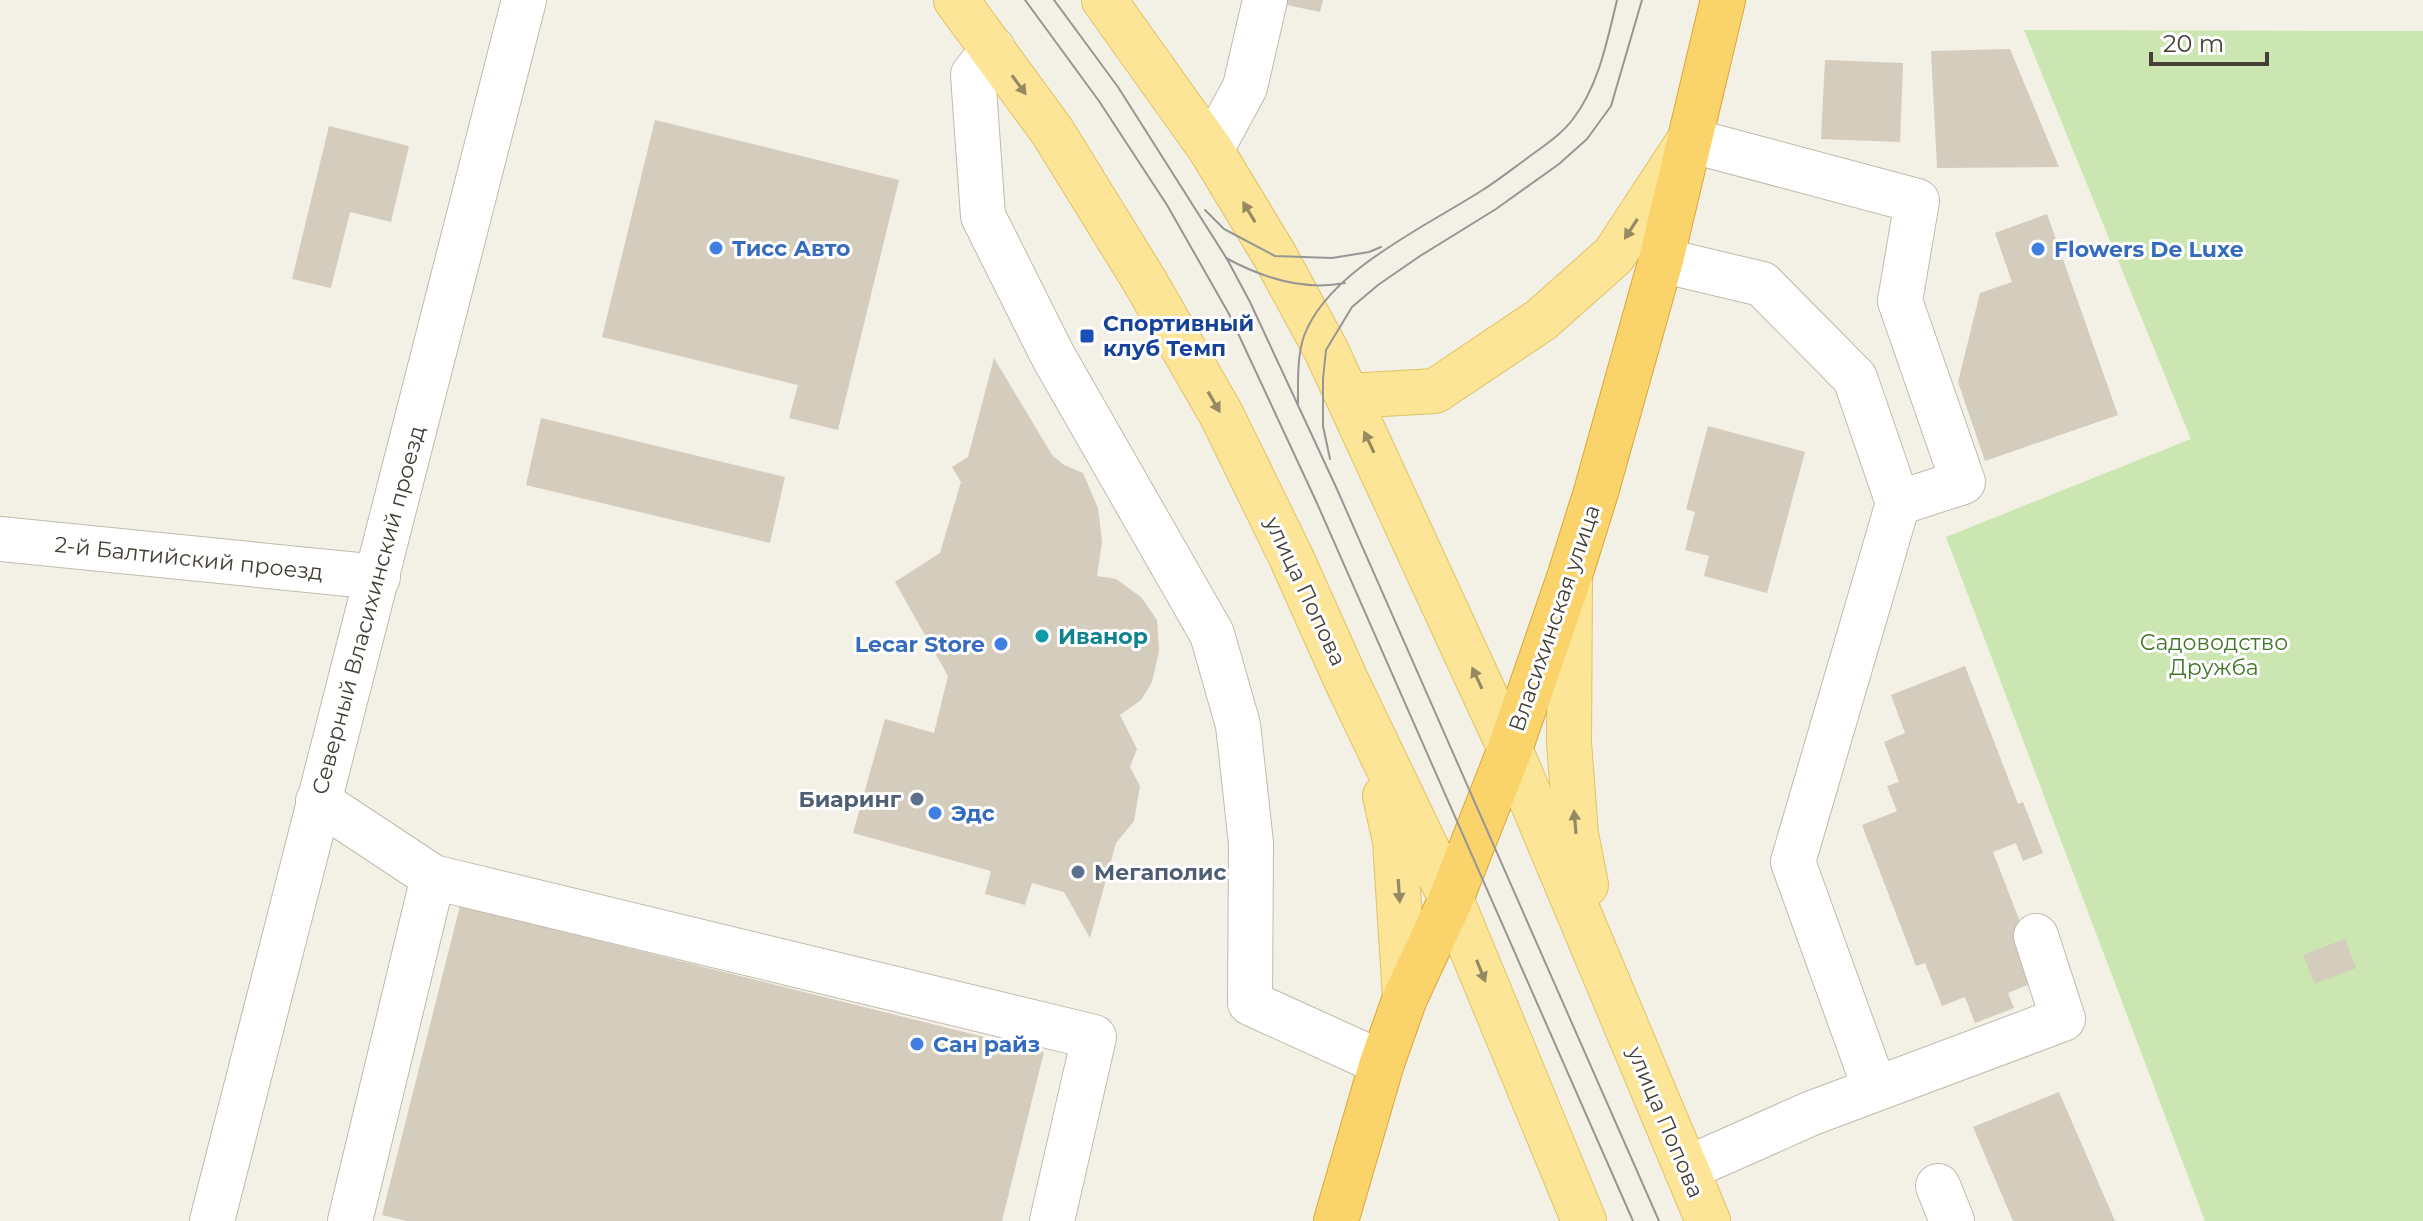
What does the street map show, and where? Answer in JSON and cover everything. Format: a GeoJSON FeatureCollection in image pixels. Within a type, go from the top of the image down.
{"type":"FeatureCollection","features":[{"type":"Feature","properties":{"kind":"highway","name":"Власихинская улица"},"geometry":{"type":"LineString","coordinates":[[1336,1221],[1382,1063],[1405,998],[1451,899],[1510,749],[1570,575],[1661,260],[1723,0]]}},
{"type":"Feature","properties":{"kind":"main road","name":"улица Попова"},"geometry":{"type":"LineString","coordinates":[[956,0],[1052,131],[1144,280],[1221,414],[1451,899],[1584,1221]]}},
{"type":"Feature","properties":{"kind":"main road","name":"улица Попова"},"geometry":{"type":"LineString","coordinates":[[1104,0],[1211,150],[1275,256],[1348,396],[1510,749],[1708,1221]]}},
{"type":"Feature","properties":{"kind":"main road"},"geometry":{"type":"LineString","coordinates":[[1348,396],[1435,391],[1541,320],[1614,255],[1689,140]]}},
{"type":"Feature","properties":{"kind":"main road"},"geometry":{"type":"LineString","coordinates":[[1570,575],[1569,743],[1576,834],[1606,981]]}},
{"type":"Feature","properties":{"kind":"main road"},"geometry":{"type":"LineString","coordinates":[[1346,680],[1382,783],[1395,841],[1405,998]]}},
{"type":"Feature","properties":{"kind":"street","name":"Северный Власихинский проезд"},"geometry":{"type":"LineString","coordinates":[[212,1221],[524,0]]}},
{"type":"Feature","properties":{"kind":"street"},"geometry":{"type":"LineString","coordinates":[[1211,150],[1245,87],[1265,0]]}},
{"type":"Feature","properties":{"kind":"street"},"geometry":{"type":"LineString","coordinates":[[993,49],[973,75],[983,216],[1053,356],[1212,634],[1238,725],[1251,843],[1250,1003],[1382,1063]]}},
{"type":"Feature","properties":{"kind":"street"},"geometry":{"type":"LineString","coordinates":[[1689,140],[1917,201],[1900,301],[1963,482],[1898,503]]}},
{"type":"Feature","properties":{"kind":"street"},"geometry":{"type":"LineString","coordinates":[[1661,260],[1762,284],[1855,378],[1898,503],[1793,862],[1875,1089]]}},
{"type":"Feature","properties":{"kind":"street","name":"2-й Балтийский проезд"},"geometry":{"type":"LineString","coordinates":[[0,539],[378,577]]}},
{"type":"Feature","properties":{"kind":"street"},"geometry":{"type":"LineString","coordinates":[[318,801],[433,877],[1094,1037],[1052,1221]]}},
{"type":"Feature","properties":{"kind":"street"},"geometry":{"type":"LineString","coordinates":[[350,1221],[433,877]]}},
{"type":"Feature","properties":{"kind":"street"},"geometry":{"type":"LineString","coordinates":[[1686,1169],[1812,1113],[2063,1019],[2036,936]]}},
{"type":"Feature","properties":{"kind":"green space","name":"Садоводство Дружба"},"geometry":{"type":"Polygon","coordinates":[[[2024,30],[2423,31],[2423,1221],[2205,1221],[1946,537],[2191,439],[2024,30]]]}},
{"type":"Feature","properties":{"kind":"building"},"geometry":{"type":"Polygon","coordinates":[[[1288,0],[1323,0],[1320,12],[1287,5],[1288,0]]]}},
{"type":"Feature","properties":{"kind":"building"},"geometry":{"type":"Polygon","coordinates":[[[2010,49],[2059,167],[1937,168],[1931,51],[2010,49]]]}},
{"type":"Feature","properties":{"kind":"building"},"geometry":{"type":"Polygon","coordinates":[[[1825,60],[1903,63],[1900,142],[1821,139],[1825,60]]]}},
{"type":"Feature","properties":{"kind":"building"},"geometry":{"type":"Polygon","coordinates":[[[655,120],[899,180],[838,430],[789,418],[798,385],[602,337],[655,120]]]}},
{"type":"Feature","properties":{"kind":"building"},"geometry":{"type":"Polygon","coordinates":[[[329,126],[409,146],[391,222],[350,212],[331,288],[292,279],[329,126]]]}},
{"type":"Feature","properties":{"kind":"building"},"geometry":{"type":"Polygon","coordinates":[[[2047,214],[2118,415],[1985,461],[1958,382],[1980,293],[2012,282],[1995,233],[2047,214]]]}},
{"type":"Feature","properties":{"kind":"building","name":"Иванор"},"geometry":{"type":"Polygon","coordinates":[[[994,358],[1052,455],[1064,465],[1083,473],[1098,508],[1102,542],[1097,576],[1116,579],[1141,597],[1157,620],[1159,651],[1152,682],[1141,700],[1120,715],[1137,749],[1130,767],[1140,786],[1134,821],[1116,843],[1090,938],[1064,892],[1032,883],[1025,905],[985,894],[991,871],[853,833],[885,719],[934,733],[948,676],[895,582],[940,553],[961,482],[952,467],[968,457],[994,358]]]}},
{"type":"Feature","properties":{"kind":"building"},"geometry":{"type":"Polygon","coordinates":[[[541,418],[785,477],[770,543],[526,485],[541,418]]]}},
{"type":"Feature","properties":{"kind":"building"},"geometry":{"type":"Polygon","coordinates":[[[1708,426],[1805,452],[1767,593],[1704,576],[1709,556],[1685,550],[1695,512],[1686,509],[1708,426]]]}},
{"type":"Feature","properties":{"kind":"building"},"geometry":{"type":"Polygon","coordinates":[[[1965,666],[2018,804],[2023,802],[2043,853],[2023,861],[2016,843],[1993,852],[2042,979],[2008,993],[2014,1008],[1975,1023],[1965,997],[1942,1006],[1925,963],[1916,966],[1862,825],[1897,811],[1887,786],[1899,782],[1884,742],[1905,733],[1891,695],[1965,666]]]}},
{"type":"Feature","properties":{"kind":"building"},"geometry":{"type":"Polygon","coordinates":[[[460,906],[1044,1052],[1002,1221],[407,1221],[382,1215],[460,906]]]}},
{"type":"Feature","properties":{"kind":"building"},"geometry":{"type":"Polygon","coordinates":[[[2345,939],[2356,968],[2315,984],[2303,955],[2345,939]]]}},
{"type":"Feature","properties":{"kind":"building"},"geometry":{"type":"Polygon","coordinates":[[[2059,1092],[2115,1221],[2013,1221],[1973,1127],[2059,1092]]]}},
{"type":"Feature","properties":{"kind":"tram line"},"geometry":{"type":"LineString","coordinates":[[1025,0],[1099,101],[1167,205],[1229,314],[1316,501],[1633,1221]]}},
{"type":"Feature","properties":{"kind":"tram line"},"geometry":{"type":"LineString","coordinates":[[1054,0],[1118,87],[1227,259],[1250,302],[1336,487],[1659,1221]]}},
{"type":"Feature","properties":{"kind":"tram line"},"geometry":{"type":"LineString","coordinates":[[1298,403],[1302,344],[1316,313],[1334,291],[1380,253],[1493,183],[1568,125],[1582,106],[1596,77],[1617,0]]}},
{"type":"Feature","properties":{"kind":"tram line"},"geometry":{"type":"LineString","coordinates":[[1330,459],[1323,426],[1326,350],[1352,307],[1378,285],[1559,164],[1587,139],[1611,106],[1642,0]]}},
{"type":"Feature","properties":{"kind":"tram line"},"geometry":{"type":"LineString","coordinates":[[1205,210],[1224,229],[1275,256],[1332,258],[1381,247]]}},
{"type":"Feature","properties":{"kind":"tram line"},"geometry":{"type":"LineString","coordinates":[[1226,258],[1283,281],[1314,285],[1345,283]]}},
{"type":"Feature","properties":{"kind":"place","name":"Тисс Авто"},"geometry":{"type":"Point","coordinates":[716,248]}},
{"type":"Feature","properties":{"kind":"place","name":"Flowers De Luxe"},"geometry":{"type":"Point","coordinates":[2038,249]}},
{"type":"Feature","properties":{"kind":"place","name":"Спортивный клуб Темп"},"geometry":{"type":"Point","coordinates":[1087,336]}},
{"type":"Feature","properties":{"kind":"place","name":"Иванор"},"geometry":{"type":"Point","coordinates":[1042,636]}},
{"type":"Feature","properties":{"kind":"place","name":"Lecar Store"},"geometry":{"type":"Point","coordinates":[1001,644]}},
{"type":"Feature","properties":{"kind":"place","name":"Биаринг"},"geometry":{"type":"Point","coordinates":[917,799]}},
{"type":"Feature","properties":{"kind":"place","name":"Эдс"},"geometry":{"type":"Point","coordinates":[935,813]}},
{"type":"Feature","properties":{"kind":"place","name":"Мегаполис"},"geometry":{"type":"Point","coordinates":[1078,872]}},
{"type":"Feature","properties":{"kind":"place","name":"Сан райз"},"geometry":{"type":"Point","coordinates":[917,1044]}}]}
